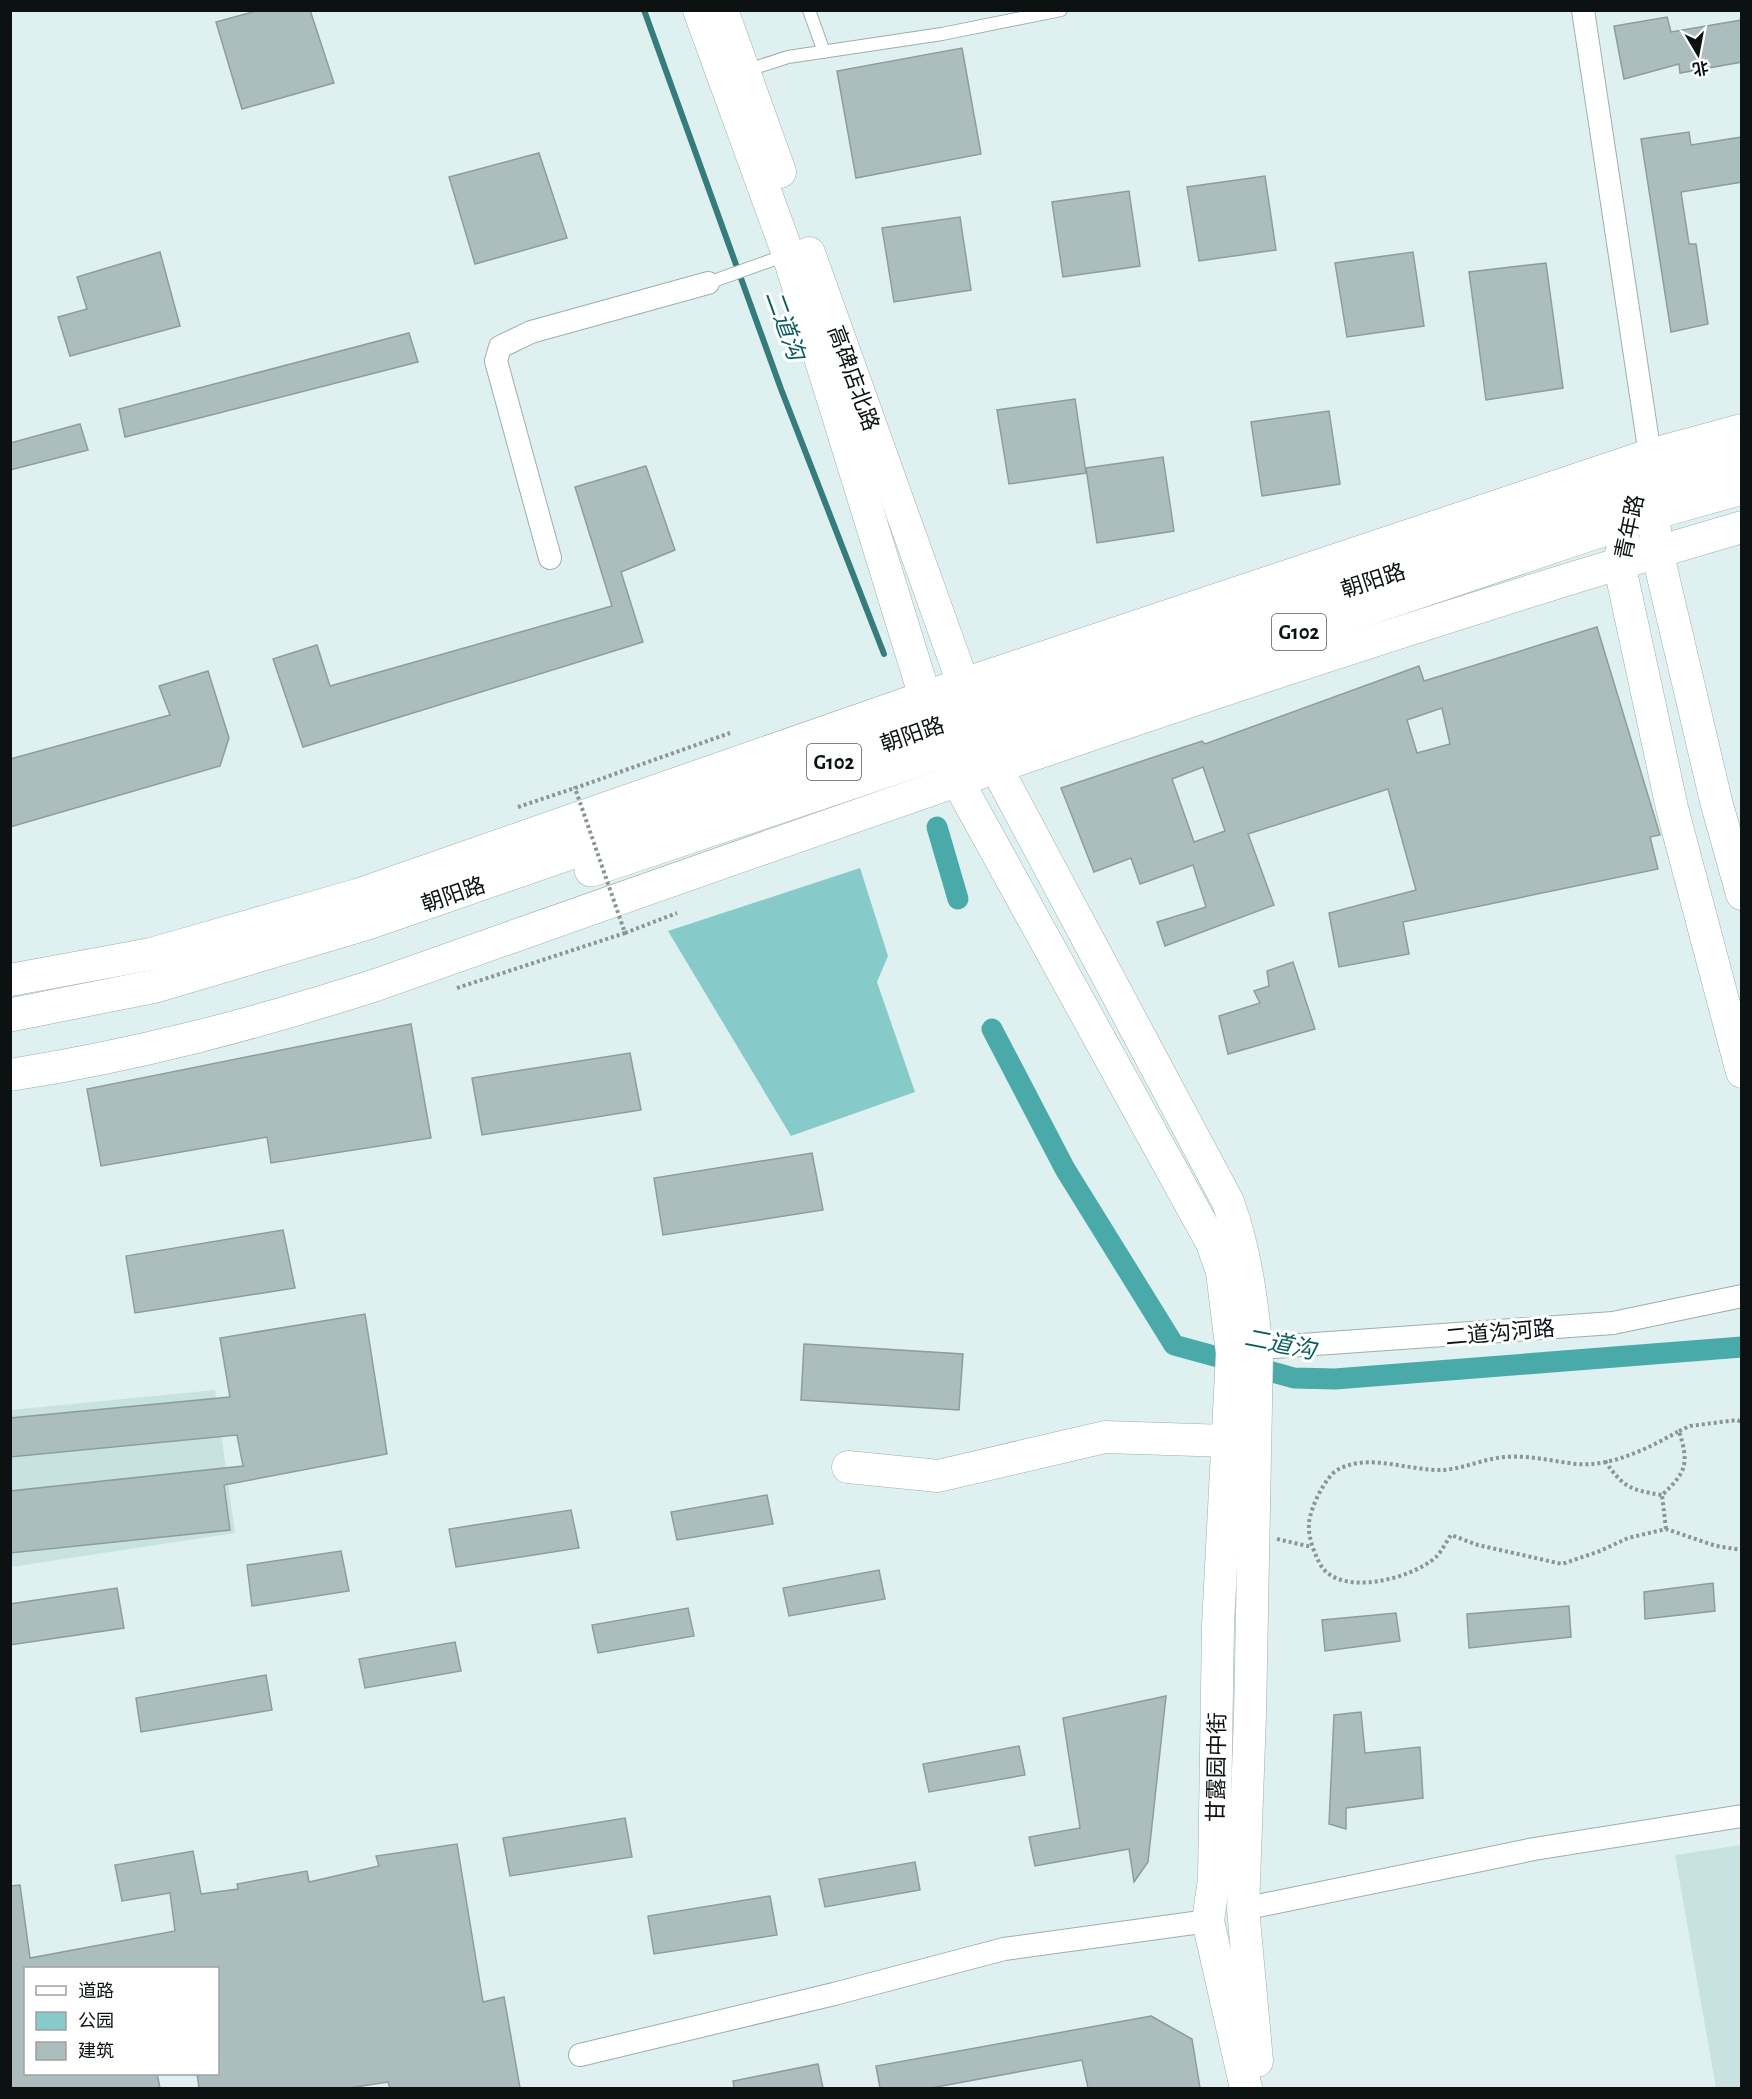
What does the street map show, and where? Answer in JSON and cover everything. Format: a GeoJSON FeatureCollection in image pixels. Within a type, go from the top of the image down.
{"type":"FeatureCollection","features":[{"type":"Feature","properties":{"kind":"highway","name":"朝阳路"},"geometry":{"type":"LineString","coordinates":[[10,1015],[156,986],[294,946],[980,726],[1642,504],[1742,462]]}},
{"type":"Feature","properties":{"kind":"highway","name":"朝阳路"},"geometry":{"type":"LineString","coordinates":[[1642,504],[1742,488]]}},
{"type":"Feature","properties":{"kind":"highway","name":"朝阳路"},"geometry":{"type":"LineString","coordinates":[[10,1036],[162,1006],[267,975],[941,739]]}},
{"type":"Feature","properties":{"kind":"street"},"geometry":{"type":"LineString","coordinates":[[699,10],[735,79]]}},
{"type":"Feature","properties":{"kind":"street"},"geometry":{"type":"LineString","coordinates":[[722,10],[735,79]]}},
{"type":"Feature","properties":{"kind":"street"},"geometry":{"type":"LineString","coordinates":[[1584,10],[1650,455]]}},
{"type":"Feature","properties":{"kind":"street","name":"高碑店北路"},"geometry":{"type":"LineString","coordinates":[[735,79],[778,257],[941,739],[1212,1243],[1248,1351]]}},
{"type":"Feature","properties":{"kind":"street","name":"高碑店北路"},"geometry":{"type":"LineString","coordinates":[[735,79],[980,726],[1228,1202],[1247,1267],[1248,1351]]}},
{"type":"Feature","properties":{"kind":"street"},"geometry":{"type":"LineString","coordinates":[[550,558],[496,361],[500,347],[531,332],[708,283]]}},
{"type":"Feature","properties":{"kind":"street","name":"朝阳路"},"geometry":{"type":"LineString","coordinates":[[10,980],[150,954],[357,895],[941,739],[980,726],[1650,455],[1742,430]]}},
{"type":"Feature","properties":{"kind":"street","name":"青年路"},"geometry":{"type":"LineString","coordinates":[[1650,455],[1642,504],[1619,563],[1672,808],[1742,1072]]}},
{"type":"Feature","properties":{"kind":"street","name":"青年路"},"geometry":{"type":"LineString","coordinates":[[1642,504],[1657,551],[1716,801],[1742,894]]}},
{"type":"Feature","properties":{"kind":"street","name":"朝阳路"},"geometry":{"type":"LineString","coordinates":[[980,726],[1619,563],[1742,526]]}},
{"type":"Feature","properties":{"kind":"street","name":"朝阳路"},"geometry":{"type":"LineString","coordinates":[[10,1075],[169,1046],[276,1017],[376,985],[941,739]]}},
{"type":"Feature","properties":{"kind":"street","name":"二道沟河路"},"geometry":{"type":"LineString","coordinates":[[1248,1351],[1273,1347],[1392,1341],[1613,1323],[1742,1296]]}},
{"type":"Feature","properties":{"kind":"street"},"geometry":{"type":"LineString","coordinates":[[848,1467],[938,1476],[1105,1437],[1242,1442],[1248,1351]]}},
{"type":"Feature","properties":{"kind":"street","name":"甘露园中街"},"geometry":{"type":"LineString","coordinates":[[1242,1442],[1253,1541],[1243,1909],[1260,2088]]}},
{"type":"Feature","properties":{"kind":"street","name":"甘露园中街"},"geometry":{"type":"LineString","coordinates":[[1242,1442],[1218,1626],[1214,1879],[1208,1921],[1246,2088]]}},
{"type":"Feature","properties":{"kind":"street"},"geometry":{"type":"LineString","coordinates":[[1243,1909],[1534,1849],[1742,1816]]}},
{"type":"Feature","properties":{"kind":"street"},"geometry":{"type":"LineString","coordinates":[[580,2055],[834,1994],[1004,1949],[1208,1921]]}},
{"type":"Feature","properties":{"kind":"lane"},"geometry":{"type":"LineString","coordinates":[[809,10],[824,52]]}},
{"type":"Feature","properties":{"kind":"lane"},"geometry":{"type":"LineString","coordinates":[[735,79],[788,57],[942,34],[1061,10]]}},
{"type":"Feature","properties":{"kind":"lane"},"geometry":{"type":"LineString","coordinates":[[708,283],[778,257]]}},
{"type":"Feature","properties":{"kind":"path"},"geometry":{"type":"LineString","coordinates":[[518,807],[730,733]]}},
{"type":"Feature","properties":{"kind":"path"},"geometry":{"type":"LineString","coordinates":[[575,788],[625,933]]}},
{"type":"Feature","properties":{"kind":"path"},"geometry":{"type":"LineString","coordinates":[[457,988],[625,933],[677,913]]}},
{"type":"Feature","properties":{"kind":"path"},"geometry":{"type":"LineString","coordinates":[[1742,1422],[1737,1420],[1690,1426],[1648,1449],[1604,1461],[1578,1464],[1541,1457],[1504,1457],[1443,1470],[1369,1462],[1340,1468],[1327,1478],[1309,1521],[1312,1547],[1322,1570],[1353,1585],[1403,1575],[1435,1557],[1451,1534],[1479,1545],[1562,1564],[1600,1551],[1628,1538],[1666,1529],[1716,1546],[1742,1550]]}},
{"type":"Feature","properties":{"kind":"path"},"geometry":{"type":"LineString","coordinates":[[1662,1495],[1680,1478],[1687,1455],[1678,1431]]}},
{"type":"Feature","properties":{"kind":"path"},"geometry":{"type":"LineString","coordinates":[[1604,1461],[1619,1482],[1644,1492],[1662,1495]]}},
{"type":"Feature","properties":{"kind":"path"},"geometry":{"type":"LineString","coordinates":[[1662,1495],[1666,1529]]}},
{"type":"Feature","properties":{"kind":"path"},"geometry":{"type":"LineString","coordinates":[[1253,1541],[1275,1539],[1312,1547]]}},
{"type":"Feature","properties":{"kind":"shaded area"},"geometry":{"type":"Polygon","coordinates":[[[215,1390],[235,1533],[11,1567],[11,1410],[215,1390]]]}},
{"type":"Feature","properties":{"kind":"shaded area"},"geometry":{"type":"Polygon","coordinates":[[[1741,1845],[1741,2088],[1716,2088],[1675,1855],[1741,1845]]]}},
{"type":"Feature","properties":{"kind":"green space"},"geometry":{"type":"Polygon","coordinates":[[[860,868],[888,956],[877,982],[915,1092],[791,1136],[668,931],[860,868]]]}},
{"type":"Feature","properties":{"kind":"building"},"geometry":{"type":"Polygon","coordinates":[[[260,10],[310,10],[334,83],[242,109],[216,22],[260,10]]]}},
{"type":"Feature","properties":{"kind":"building"},"geometry":{"type":"Polygon","coordinates":[[[1667,17],[1671,32],[1742,20],[1742,62],[1680,73],[1679,64],[1624,79],[1614,26],[1667,17]]]}},
{"type":"Feature","properties":{"kind":"building"},"geometry":{"type":"Polygon","coordinates":[[[962,48],[981,154],[856,178],[837,71],[962,48]]]}},
{"type":"Feature","properties":{"kind":"building"},"geometry":{"type":"Polygon","coordinates":[[[1689,132],[1691,145],[1742,137],[1742,182],[1681,192],[1689,244],[1696,244],[1708,324],[1671,332],[1641,139],[1689,132]]]}},
{"type":"Feature","properties":{"kind":"building"},"geometry":{"type":"Polygon","coordinates":[[[539,153],[567,238],[475,264],[449,177],[539,153]]]}},
{"type":"Feature","properties":{"kind":"building"},"geometry":{"type":"Polygon","coordinates":[[[1265,176],[1276,250],[1199,261],[1187,187],[1265,176]]]}},
{"type":"Feature","properties":{"kind":"building"},"geometry":{"type":"Polygon","coordinates":[[[1129,191],[1140,266],[1063,277],[1052,202],[1129,191]]]}},
{"type":"Feature","properties":{"kind":"building"},"geometry":{"type":"Polygon","coordinates":[[[960,217],[971,290],[894,302],[882,228],[960,217]]]}},
{"type":"Feature","properties":{"kind":"building"},"geometry":{"type":"Polygon","coordinates":[[[160,252],[180,326],[70,356],[58,317],[87,309],[77,277],[160,252]]]}},
{"type":"Feature","properties":{"kind":"building"},"geometry":{"type":"Polygon","coordinates":[[[1413,252],[1424,326],[1347,337],[1335,263],[1413,252]]]}},
{"type":"Feature","properties":{"kind":"building"},"geometry":{"type":"Polygon","coordinates":[[[1546,263],[1563,388],[1486,400],[1469,272],[1546,263]]]}},
{"type":"Feature","properties":{"kind":"building"},"geometry":{"type":"Polygon","coordinates":[[[409,333],[418,362],[125,437],[119,409],[409,333]]]}},
{"type":"Feature","properties":{"kind":"building"},"geometry":{"type":"Polygon","coordinates":[[[1075,399],[1086,473],[1009,484],[997,410],[1075,399]]]}},
{"type":"Feature","properties":{"kind":"building"},"geometry":{"type":"Polygon","coordinates":[[[1329,411],[1340,484],[1262,496],[1251,422],[1329,411]]]}},
{"type":"Feature","properties":{"kind":"building"},"geometry":{"type":"Polygon","coordinates":[[[80,424],[88,450],[10,470],[10,443],[80,424]]]}},
{"type":"Feature","properties":{"kind":"building"},"geometry":{"type":"Polygon","coordinates":[[[1163,457],[1174,531],[1097,543],[1086,468],[1163,457]]]}},
{"type":"Feature","properties":{"kind":"building"},"geometry":{"type":"Polygon","coordinates":[[[646,466],[675,550],[621,572],[643,642],[303,747],[273,659],[317,645],[330,686],[612,606],[575,487],[646,466]]]}},
{"type":"Feature","properties":{"kind":"building"},"geometry":{"type":"Polygon","coordinates":[[[1597,627],[1660,835],[1650,837],[1658,869],[1403,922],[1409,954],[1339,967],[1329,913],[1416,890],[1388,789],[1248,834],[1274,905],[1165,946],[1157,922],[1206,907],[1193,865],[1140,884],[1131,858],[1094,872],[1061,788],[1202,741],[1205,744],[1419,666],[1424,681],[1597,627]],[[1442,708],[1407,720],[1417,753],[1450,744],[1442,708]],[[1203,767],[1172,779],[1194,842],[1225,831],[1203,767]]]}},
{"type":"Feature","properties":{"kind":"building"},"geometry":{"type":"Polygon","coordinates":[[[208,671],[229,738],[220,766],[10,827],[10,759],[170,715],[159,686],[208,671]]]}},
{"type":"Feature","properties":{"kind":"building"},"geometry":{"type":"Polygon","coordinates":[[[1293,962],[1315,1029],[1228,1054],[1219,1016],[1260,1003],[1254,991],[1269,986],[1267,971],[1293,962]]]}},
{"type":"Feature","properties":{"kind":"building"},"geometry":{"type":"Polygon","coordinates":[[[411,1024],[431,1138],[271,1163],[267,1137],[101,1166],[87,1089],[411,1024]]]}},
{"type":"Feature","properties":{"kind":"building"},"geometry":{"type":"Polygon","coordinates":[[[630,1053],[641,1110],[482,1135],[472,1078],[630,1053]]]}},
{"type":"Feature","properties":{"kind":"building"},"geometry":{"type":"Polygon","coordinates":[[[812,1153],[823,1210],[663,1235],[654,1178],[812,1153]]]}},
{"type":"Feature","properties":{"kind":"building"},"geometry":{"type":"Polygon","coordinates":[[[283,1230],[295,1288],[135,1313],[126,1256],[283,1230]]]}},
{"type":"Feature","properties":{"kind":"building"},"geometry":{"type":"Polygon","coordinates":[[[365,1314],[387,1454],[224,1485],[230,1530],[10,1553],[10,1491],[243,1466],[237,1435],[10,1457],[10,1418],[230,1397],[220,1338],[365,1314]]]}},
{"type":"Feature","properties":{"kind":"building"},"geometry":{"type":"Polygon","coordinates":[[[804,1344],[963,1354],[959,1410],[801,1400],[804,1344]]]}},
{"type":"Feature","properties":{"kind":"building"},"geometry":{"type":"Polygon","coordinates":[[[767,1495],[773,1524],[677,1540],[671,1512],[767,1495]]]}},
{"type":"Feature","properties":{"kind":"building"},"geometry":{"type":"Polygon","coordinates":[[[571,1510],[579,1548],[456,1567],[449,1529],[571,1510]]]}},
{"type":"Feature","properties":{"kind":"building"},"geometry":{"type":"Polygon","coordinates":[[[341,1551],[349,1591],[252,1606],[247,1565],[341,1551]]]}},
{"type":"Feature","properties":{"kind":"building"},"geometry":{"type":"Polygon","coordinates":[[[879,1570],[885,1599],[789,1616],[783,1588],[879,1570]]]}},
{"type":"Feature","properties":{"kind":"building"},"geometry":{"type":"Polygon","coordinates":[[[1713,1583],[1715,1611],[1645,1619],[1644,1592],[1713,1583]]]}},
{"type":"Feature","properties":{"kind":"building"},"geometry":{"type":"Polygon","coordinates":[[[117,1588],[124,1628],[10,1645],[10,1604],[117,1588]]]}},
{"type":"Feature","properties":{"kind":"building"},"geometry":{"type":"Polygon","coordinates":[[[1569,1606],[1571,1637],[1469,1648],[1467,1614],[1569,1606]]]}},
{"type":"Feature","properties":{"kind":"building"},"geometry":{"type":"Polygon","coordinates":[[[688,1608],[694,1636],[598,1653],[592,1625],[688,1608]]]}},
{"type":"Feature","properties":{"kind":"building"},"geometry":{"type":"Polygon","coordinates":[[[1396,1613],[1400,1641],[1325,1651],[1322,1620],[1396,1613]]]}},
{"type":"Feature","properties":{"kind":"building"},"geometry":{"type":"Polygon","coordinates":[[[455,1642],[461,1671],[365,1688],[359,1659],[455,1642]]]}},
{"type":"Feature","properties":{"kind":"building"},"geometry":{"type":"Polygon","coordinates":[[[266,1675],[272,1710],[141,1732],[136,1698],[266,1675]]]}},
{"type":"Feature","properties":{"kind":"building"},"geometry":{"type":"Polygon","coordinates":[[[1166,1696],[1148,1862],[1134,1882],[1129,1849],[1035,1866],[1029,1837],[1080,1828],[1063,1718],[1166,1696]]]}},
{"type":"Feature","properties":{"kind":"building"},"geometry":{"type":"Polygon","coordinates":[[[1361,1712],[1365,1753],[1420,1747],[1423,1798],[1346,1808],[1346,1829],[1329,1824],[1334,1715],[1361,1712]]]}},
{"type":"Feature","properties":{"kind":"building"},"geometry":{"type":"Polygon","coordinates":[[[1019,1746],[1025,1775],[929,1792],[923,1764],[1019,1746]]]}},
{"type":"Feature","properties":{"kind":"building"},"geometry":{"type":"Polygon","coordinates":[[[625,1818],[632,1857],[510,1876],[503,1838],[625,1818]]]}},
{"type":"Feature","properties":{"kind":"building"},"geometry":{"type":"Polygon","coordinates":[[[457,1844],[483,2002],[504,1997],[520,2088],[390,2088],[388,2082],[349,2088],[199,2088],[197,2075],[219,2075],[219,1967],[24,1967],[24,2075],[157,2075],[160,2088],[10,2088],[10,1886],[20,1885],[30,1958],[175,1931],[170,1893],[122,1901],[115,1865],[193,1851],[201,1894],[238,1889],[237,1884],[307,1871],[309,1882],[379,1866],[376,1856],[457,1844]]]}},
{"type":"Feature","properties":{"kind":"building"},"geometry":{"type":"Polygon","coordinates":[[[915,1862],[920,1890],[825,1907],[819,1879],[915,1862]]]}},
{"type":"Feature","properties":{"kind":"building"},"geometry":{"type":"Polygon","coordinates":[[[770,1896],[777,1935],[654,1954],[648,1916],[770,1896]]]}},
{"type":"Feature","properties":{"kind":"building"},"geometry":{"type":"Polygon","coordinates":[[[1151,2016],[1192,2039],[1200,2088],[1088,2088],[1082,2060],[931,2088],[880,2088],[876,2066],[1151,2016]]]}},
{"type":"Feature","properties":{"kind":"building"},"geometry":{"type":"Polygon","coordinates":[[[818,2064],[823,2088],[734,2088],[733,2081],[818,2064]]]}},
{"type":"Feature","properties":{"kind":"waterway","name":"二道沟"},"geometry":{"type":"LineString","coordinates":[[644,10],[781,389],[884,654]]}},
{"type":"Feature","properties":{"kind":"waterway","name":"二道沟"},"geometry":{"type":"LineString","coordinates":[[937,827],[958,899]]}},
{"type":"Feature","properties":{"kind":"waterway","name":"二道沟"},"geometry":{"type":"LineString","coordinates":[[992,1029],[1065,1169],[1174,1345],[1294,1378],[1335,1379],[1742,1347]]}}]}
